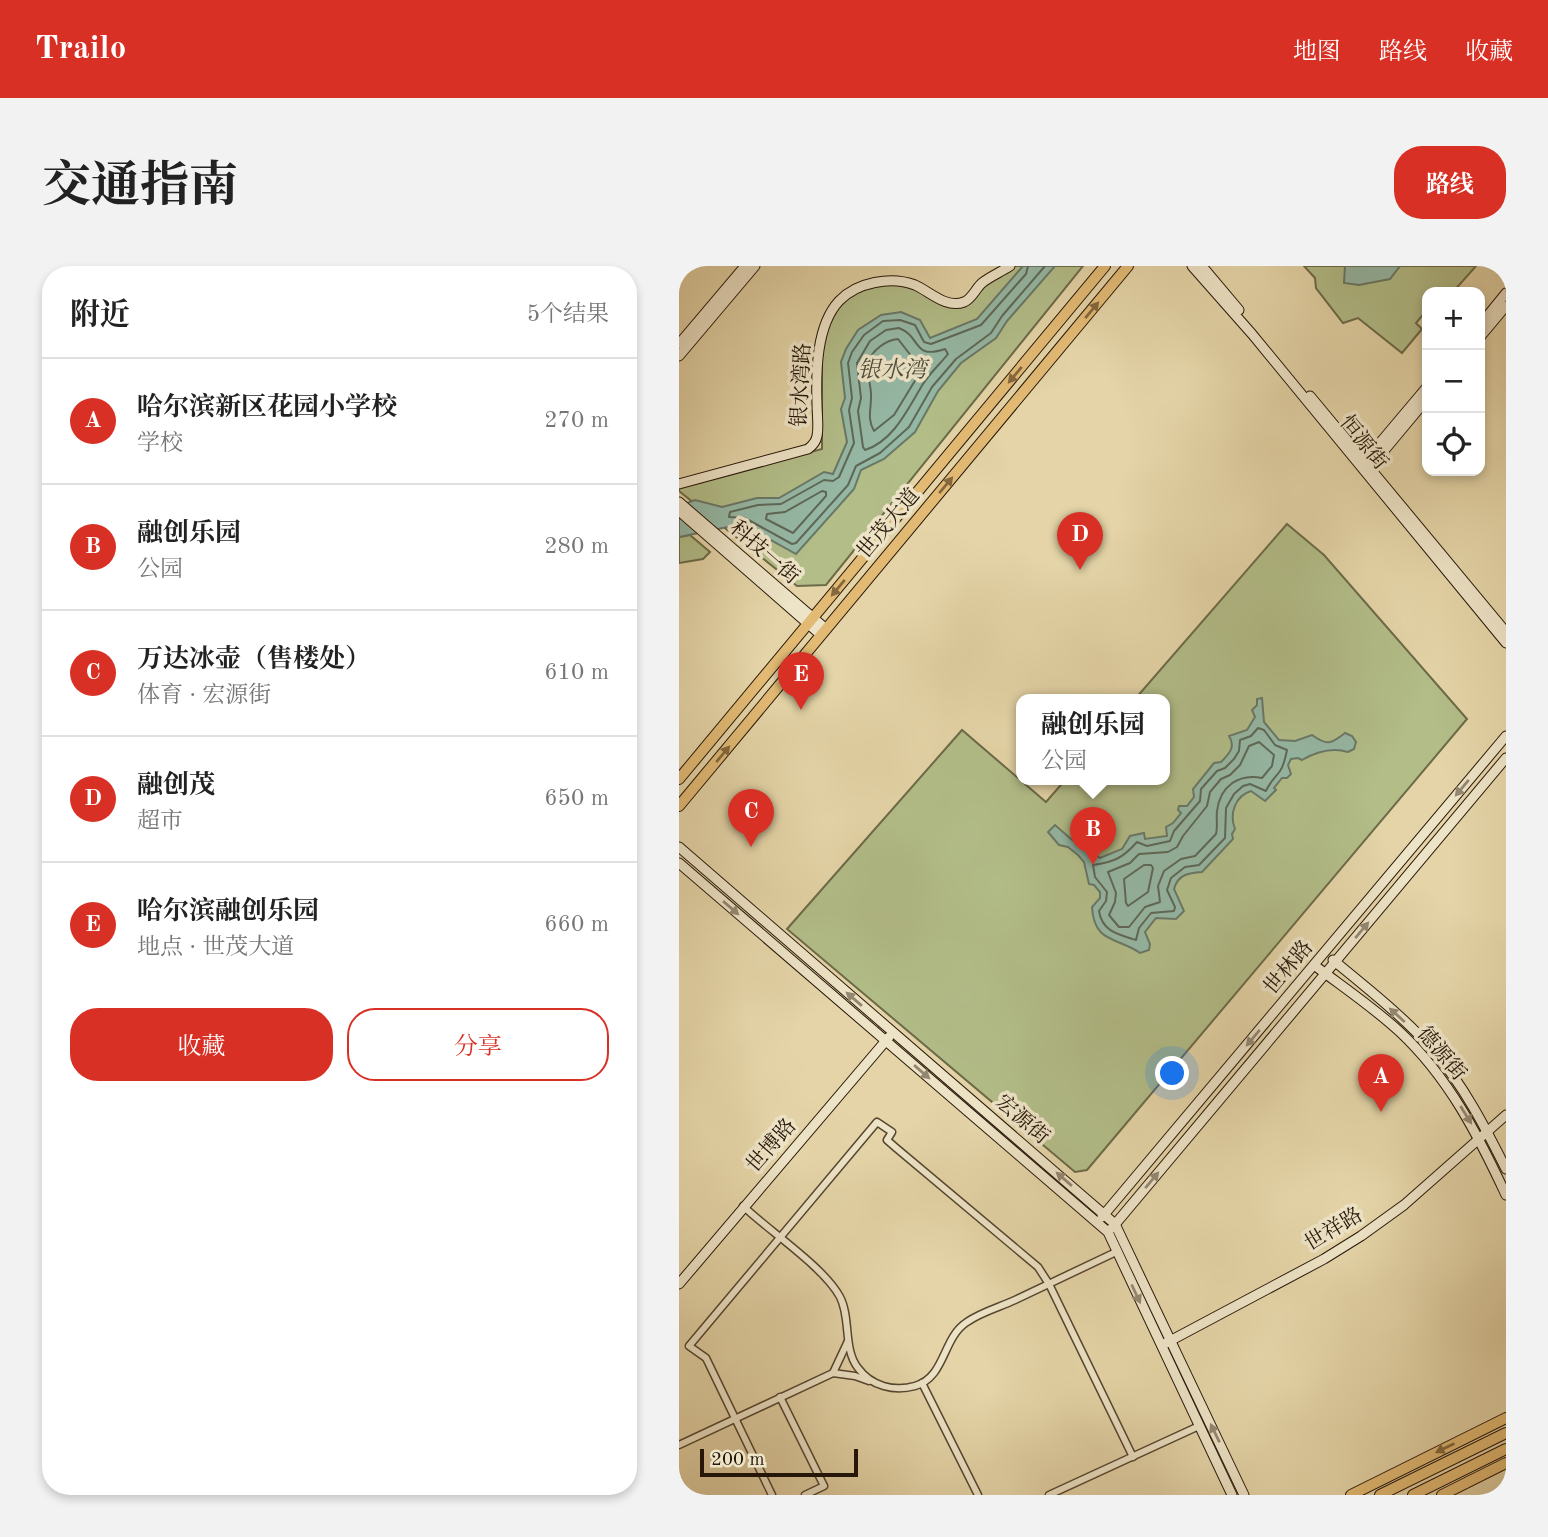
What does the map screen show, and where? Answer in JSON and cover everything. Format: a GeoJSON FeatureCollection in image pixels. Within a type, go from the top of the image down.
{"type":"FeatureCollection","features":[{"type":"Feature","properties":{"kind":"main road"},"geometry":{"type":"LineString","coordinates":[[679,344],[745,266]]}},
{"type":"Feature","properties":{"kind":"main road"},"geometry":{"type":"LineString","coordinates":[[679,356],[755,266]]}},
{"type":"Feature","properties":{"kind":"main road","name":"银水湾路"},"geometry":{"type":"LineString","coordinates":[[679,484],[808,449],[813,444],[817,437],[817,397],[823,331],[831,313],[847,294],[874,283],[903,282],[938,298],[961,303],[983,282],[1010,266]]}},
{"type":"Feature","properties":{"kind":"main road","name":"世茂大道"},"geometry":{"type":"LineString","coordinates":[[679,779],[1105,266]]}},
{"type":"Feature","properties":{"kind":"main road","name":"世茂大道"},"geometry":{"type":"LineString","coordinates":[[679,806],[1128,266]]}},
{"type":"Feature","properties":{"kind":"main road","name":"恒源街"},"geometry":{"type":"LineString","coordinates":[[1192,266],[1506,632]]}},
{"type":"Feature","properties":{"kind":"main road","name":"恒源街"},"geometry":{"type":"LineString","coordinates":[[1202,266],[1506,643]]}},
{"type":"Feature","properties":{"kind":"main road"},"geometry":{"type":"LineString","coordinates":[[1485,319],[1506,293]]}},
{"type":"Feature","properties":{"kind":"main road"},"geometry":{"type":"LineString","coordinates":[[1485,331],[1506,306]]}},
{"type":"Feature","properties":{"kind":"main road"},"geometry":{"type":"LineString","coordinates":[[1365,467],[1422,393]]}},
{"type":"Feature","properties":{"kind":"main road"},"geometry":{"type":"LineString","coordinates":[[1365,467],[1422,405]]}},
{"type":"Feature","properties":{"kind":"main road","name":"科技一街"},"geometry":{"type":"LineString","coordinates":[[679,502],[723,545],[824,632]]}},
{"type":"Feature","properties":{"kind":"main road","name":"科技一街"},"geometry":{"type":"LineString","coordinates":[[679,511],[723,545]]}},
{"type":"Feature","properties":{"kind":"main road","name":"世林路"},"geometry":{"type":"LineString","coordinates":[[1098,1223],[1506,736]]}},
{"type":"Feature","properties":{"kind":"main road","name":"世林路"},"geometry":{"type":"LineString","coordinates":[[1108,1232],[1506,758]]}},
{"type":"Feature","properties":{"kind":"main road","name":"宏源街"},"geometry":{"type":"LineString","coordinates":[[679,847],[1115,1224],[1244,1495]]}},
{"type":"Feature","properties":{"kind":"main road","name":"宏源街"},"geometry":{"type":"LineString","coordinates":[[679,863],[1108,1232],[1232,1495]]}},
{"type":"Feature","properties":{"kind":"main road","name":"德源街"},"geometry":{"type":"LineString","coordinates":[[1324,953],[1394,1012],[1432,1050],[1466,1095],[1487,1129],[1506,1169]]}},
{"type":"Feature","properties":{"kind":"main road","name":"德源街"},"geometry":{"type":"LineString","coordinates":[[1314,965],[1376,1011],[1418,1051],[1444,1082],[1478,1137],[1506,1195]]}},
{"type":"Feature","properties":{"kind":"main road","name":"世博路"},"geometry":{"type":"LineString","coordinates":[[679,1283],[891,1030]]}},
{"type":"Feature","properties":{"kind":"main road","name":"世博路"},"geometry":{"type":"LineString","coordinates":[[679,1275],[884,1039]]}},
{"type":"Feature","properties":{"kind":"main road","name":"世祥路"},"geometry":{"type":"LineString","coordinates":[[1161,1346],[1324,1259],[1361,1236],[1404,1205],[1506,1109]]}},
{"type":"Feature","properties":{"kind":"main road","name":"世祥路"},"geometry":{"type":"LineString","coordinates":[[1487,1129],[1506,1115]]}},
{"type":"Feature","properties":{"kind":"main road"},"geometry":{"type":"LineString","coordinates":[[1351,1495],[1506,1418]]}},
{"type":"Feature","properties":{"kind":"main road"},"geometry":{"type":"LineString","coordinates":[[1380,1495],[1506,1433]]}},
{"type":"Feature","properties":{"kind":"main road"},"geometry":{"type":"LineString","coordinates":[[1413,1495],[1506,1449]]}},
{"type":"Feature","properties":{"kind":"main road"},"geometry":{"type":"LineString","coordinates":[[1441,1495],[1506,1463]]}},
{"type":"Feature","properties":{"kind":"street"},"geometry":{"type":"LineString","coordinates":[[772,1495],[706,1358],[689,1346],[877,1122],[892,1132],[887,1140],[1038,1267],[1049,1284],[1133,1457]]}},
{"type":"Feature","properties":{"kind":"street"},"geometry":{"type":"LineString","coordinates":[[743,1206],[821,1272],[839,1296],[846,1313],[848,1341],[856,1366],[871,1382]]}},
{"type":"Feature","properties":{"kind":"street"},"geometry":{"type":"LineString","coordinates":[[679,1445],[833,1373],[855,1376],[891,1388],[913,1387],[929,1379],[943,1361],[948,1344],[966,1322],[1117,1251]]}},
{"type":"Feature","properties":{"kind":"street"},"geometry":{"type":"LineString","coordinates":[[833,1373],[848,1341]]}},
{"type":"Feature","properties":{"kind":"street"},"geometry":{"type":"LineString","coordinates":[[922,1383],[978,1495]]}},
{"type":"Feature","properties":{"kind":"street"},"geometry":{"type":"LineString","coordinates":[[779,1397],[824,1486],[805,1495]]}},
{"type":"Feature","properties":{"kind":"street"},"geometry":{"type":"LineString","coordinates":[[1049,1495],[1199,1426]]}},
{"type":"Feature","properties":{"kind":"green space"},"geometry":{"type":"Polygon","coordinates":[[[1005,266],[1083,266],[826,585],[797,586],[679,491],[679,487],[822,449],[822,330],[847,293],[889,280],[961,305],[1005,266]]]}},
{"type":"Feature","properties":{"kind":"green space"},"geometry":{"type":"Polygon","coordinates":[[[1304,266],[1476,266],[1457,287],[1422,287],[1422,316],[1416,323],[1422,329],[1402,353],[1358,318],[1343,323],[1316,288],[1315,278],[1304,266]]]}},
{"type":"Feature","properties":{"kind":"green space"},"geometry":{"type":"Polygon","coordinates":[[[1287,524],[1324,555],[1467,719],[1087,1170],[1075,1172],[787,929],[962,730],[1016,776],[1016,785],[1026,785],[1046,802],[1061,785],[1170,785],[1170,694],[1139,694],[1287,524]]]}},
{"type":"Feature","properties":{"kind":"green space"},"geometry":{"type":"Polygon","coordinates":[[[690,535],[710,552],[703,559],[679,563],[679,537],[690,535]]]}},
{"type":"Feature","properties":{"kind":"water","name":"银水湾"},"geometry":{"type":"Polygon","coordinates":[[[1023,266],[1055,266],[1007,321],[996,338],[961,363],[938,391],[915,432],[884,459],[861,470],[854,489],[796,554],[742,524],[679,537],[679,506],[695,500],[722,507],[757,498],[779,498],[824,472],[833,474],[847,442],[841,409],[845,398],[841,362],[858,330],[881,315],[901,312],[920,320],[930,338],[977,319],[1023,266]]]}},
{"type":"Feature","properties":{"kind":"water"},"geometry":{"type":"Polygon","coordinates":[[[1345,266],[1400,266],[1390,279],[1359,285],[1344,283],[1345,266]]]}},
{"type":"Feature","properties":{"kind":"water"},"geometry":{"type":"Polygon","coordinates":[[[1262,698],[1264,722],[1279,740],[1295,741],[1312,735],[1329,742],[1345,733],[1352,736],[1356,742],[1354,749],[1348,752],[1324,751],[1302,760],[1291,759],[1288,765],[1291,774],[1282,778],[1274,788],[1276,790],[1265,801],[1251,791],[1245,793],[1237,801],[1233,812],[1233,839],[1202,872],[1188,874],[1178,880],[1174,889],[1184,911],[1176,919],[1156,918],[1145,932],[1150,944],[1149,950],[1140,953],[1102,934],[1097,928],[1092,907],[1100,898],[1100,892],[1094,885],[1089,884],[1084,862],[1078,855],[1068,847],[1059,845],[1048,832],[1055,825],[1100,858],[1122,849],[1130,836],[1144,833],[1145,839],[1167,836],[1166,827],[1181,813],[1179,806],[1187,806],[1194,797],[1193,789],[1214,763],[1221,762],[1229,753],[1232,744],[1229,736],[1247,730],[1255,717],[1252,710],[1257,705],[1257,699],[1262,698]]]}},
{"type":"Feature","properties":{"kind":"place","name":"融创茂"},"geometry":{"type":"Point","coordinates":[1080,570]}},
{"type":"Feature","properties":{"kind":"place","name":"哈尔滨融创乐园"},"geometry":{"type":"Point","coordinates":[801,710]}},
{"type":"Feature","properties":{"kind":"place","name":"万达冰壶（售楼处）"},"geometry":{"type":"Point","coordinates":[751,847]}},
{"type":"Feature","properties":{"kind":"place","name":"融创乐园"},"geometry":{"type":"Point","coordinates":[1093,865]}},
{"type":"Feature","properties":{"kind":"place","name":"哈尔滨新区花园小学校"},"geometry":{"type":"Point","coordinates":[1381,1112]}}]}
